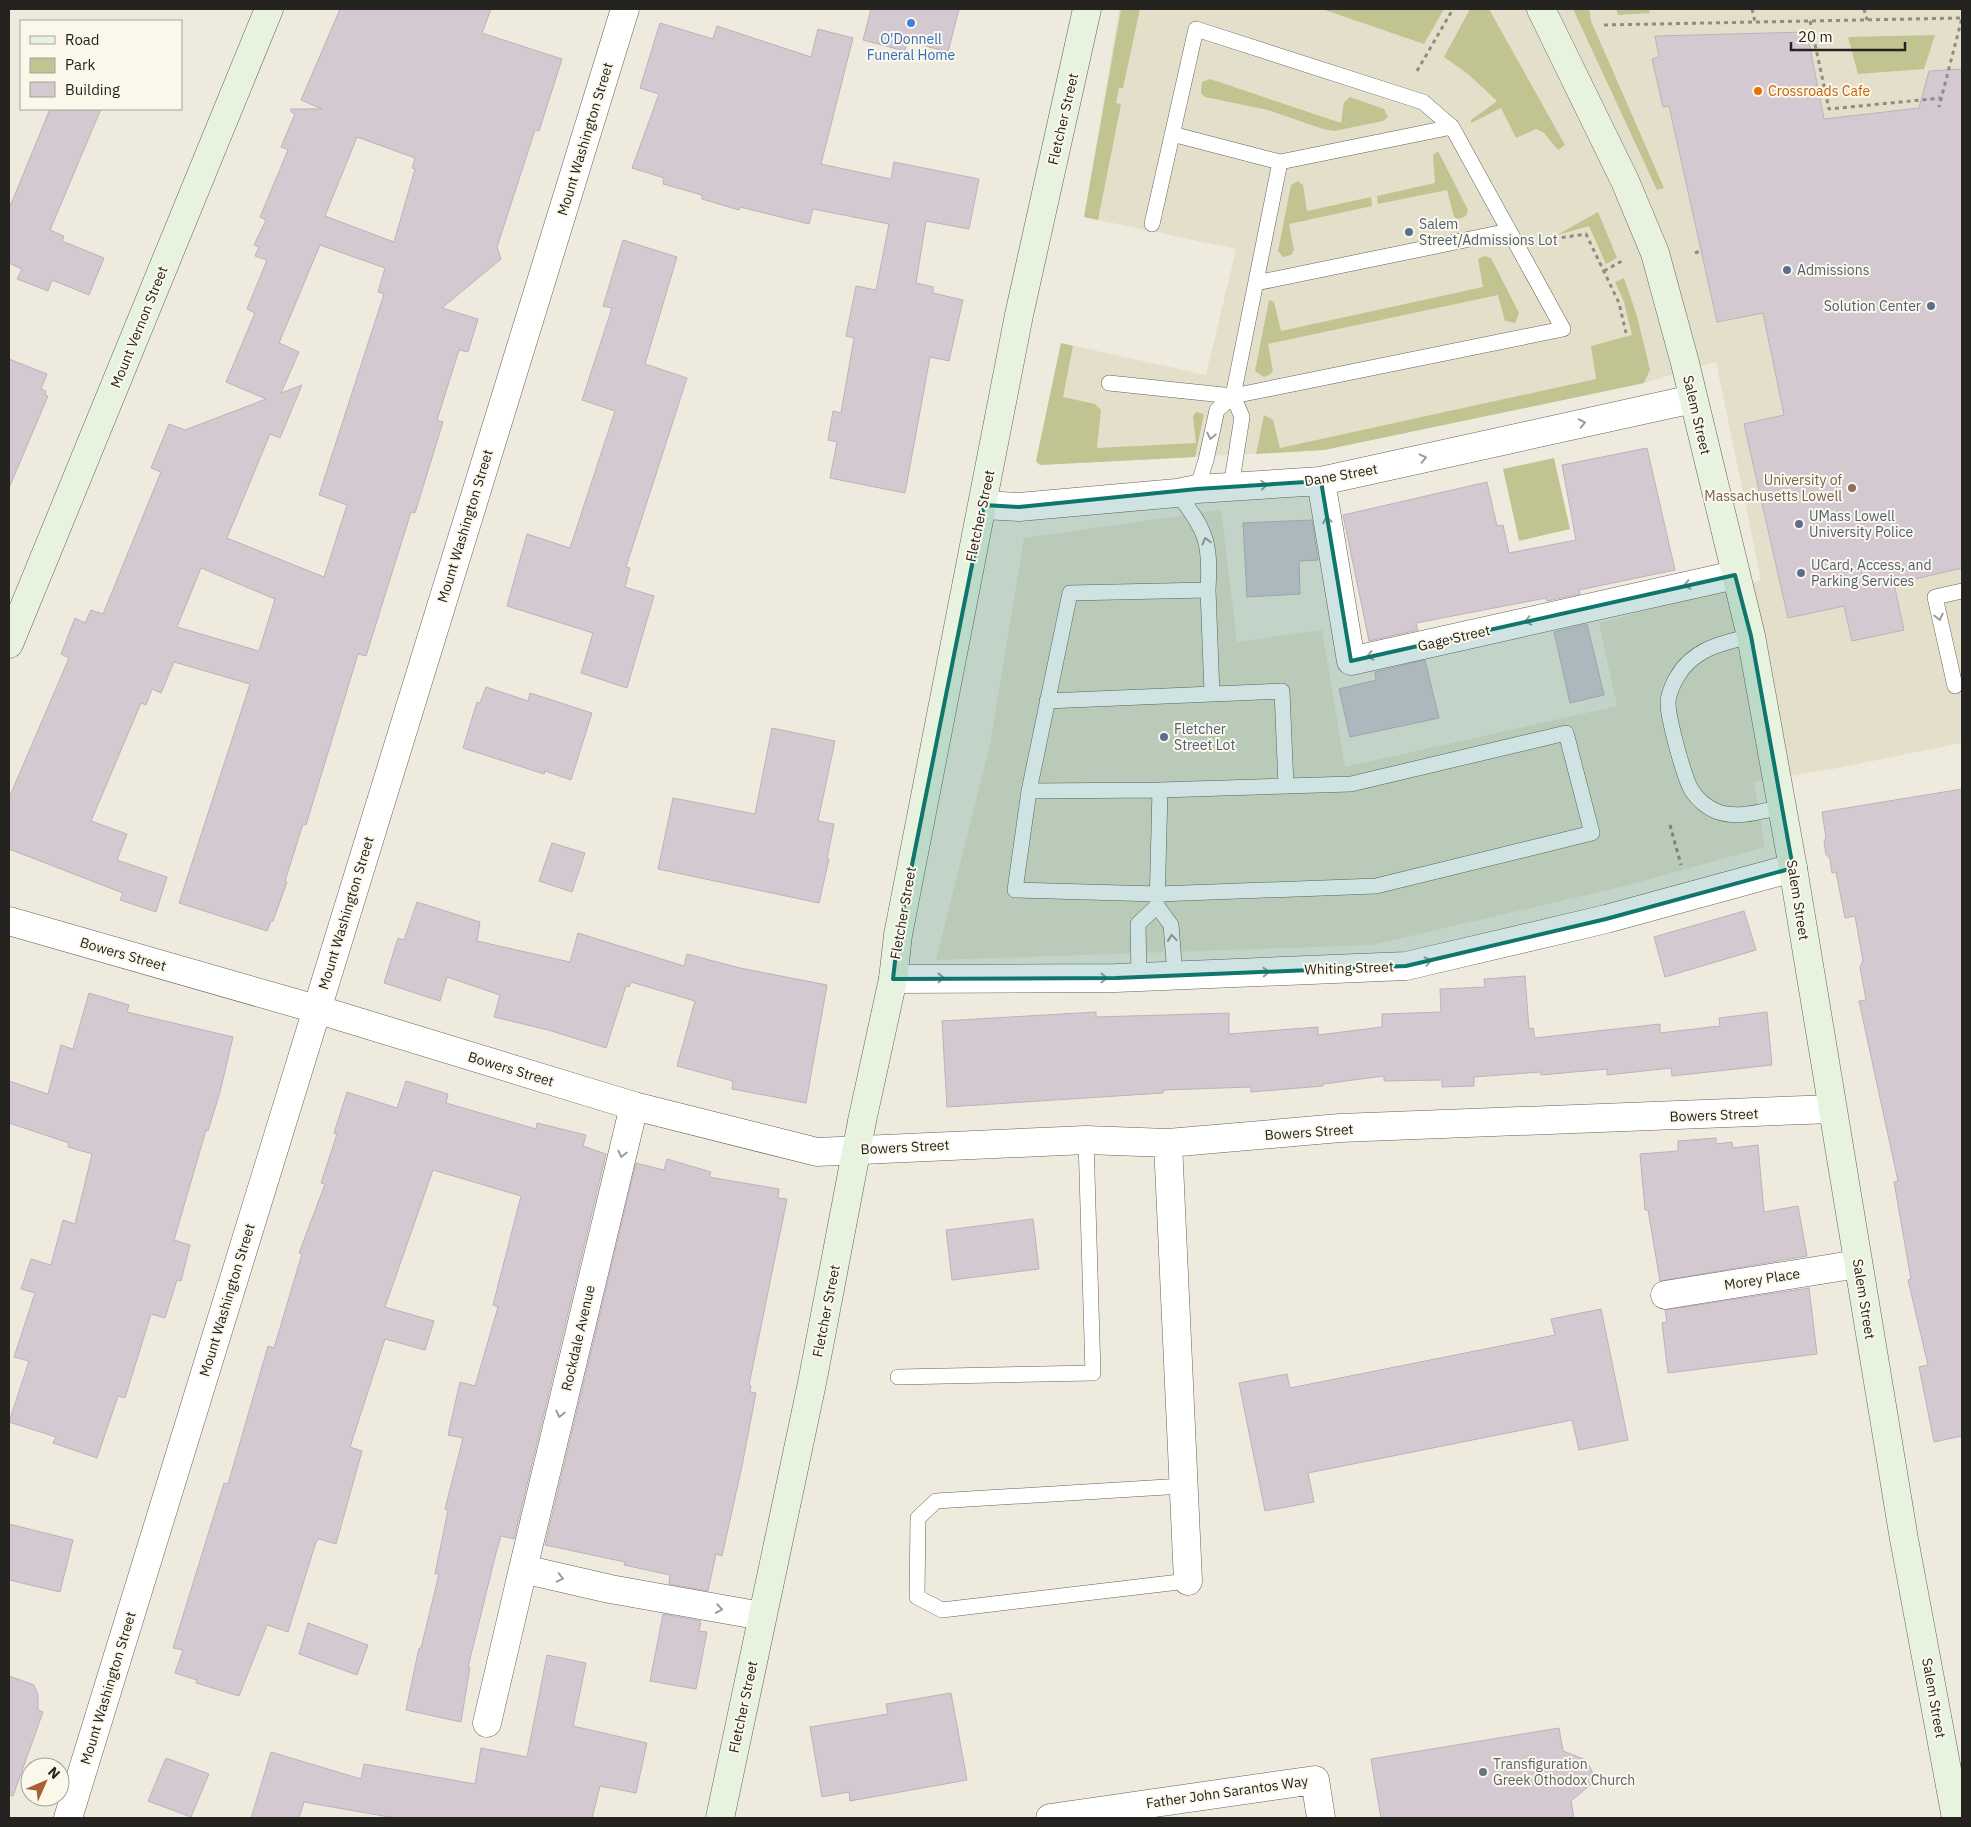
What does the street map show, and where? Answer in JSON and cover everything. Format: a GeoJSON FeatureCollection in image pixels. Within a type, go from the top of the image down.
{"type":"FeatureCollection","features":[{"type":"Feature","properties":{"kind":"main road","name":"Mount Vernon Street"},"geometry":{"type":"LineString","coordinates":[[9,644],[268,9]]}},
{"type":"Feature","properties":{"kind":"main road","name":"Fletcher Street"},"geometry":{"type":"LineString","coordinates":[[720,1818],[812,1383],[857,1149],[893,979],[907,887],[984,504],[1019,315],[1087,9]]}},
{"type":"Feature","properties":{"kind":"main road","name":"Salem Street"},"geometry":{"type":"LineString","coordinates":[[1541,9],[1647,229],[1666,291],[1751,636],[1782,807],[1903,1530],[1956,1818]]}},
{"type":"Feature","properties":{"kind":"street","name":"Mount Washington Street"},"geometry":{"type":"LineString","coordinates":[[68,1818],[625,9]]}},
{"type":"Feature","properties":{"kind":"street","name":"Dane Street"},"geometry":{"type":"LineString","coordinates":[[984,504],[1020,507],[1231,487],[1321,481],[1692,399]]}},
{"type":"Feature","properties":{"kind":"street","name":"Gage Street"},"geometry":{"type":"LineString","coordinates":[[1321,481],[1351,661],[1735,575]]}},
{"type":"Feature","properties":{"kind":"street","name":"Whiting Street"},"geometry":{"type":"LineString","coordinates":[[893,979],[1139,977],[1406,966],[1606,919],[1792,868]]}},
{"type":"Feature","properties":{"kind":"street","name":"Bowers Street"},"geometry":{"type":"LineString","coordinates":[[9,921],[316,1010],[634,1106],[817,1152],[1086,1140],[1168,1143],[1340,1128],[1832,1109]]}},
{"type":"Feature","properties":{"kind":"street","name":"Rockdale Avenue"},"geometry":{"type":"LineString","coordinates":[[487,1724],[634,1106]]}},
{"type":"Feature","properties":{"kind":"street"},"geometry":{"type":"LineString","coordinates":[[1168,1143],[1188,1581]]}},
{"type":"Feature","properties":{"kind":"street","name":"Morey Place"},"geometry":{"type":"LineString","coordinates":[[1665,1295],[1858,1264]]}},
{"type":"Feature","properties":{"kind":"street"},"geometry":{"type":"LineString","coordinates":[[523,1569],[610,1589],[762,1616]]}},
{"type":"Feature","properties":{"kind":"street","name":"Father John Sarantos Way"},"geometry":{"type":"LineString","coordinates":[[1050,1818],[1315,1780],[1321,1818]]}},
{"type":"Feature","properties":{"kind":"lane"},"geometry":{"type":"LineString","coordinates":[[1109,383],[1233,396],[1563,330],[1452,127],[1423,102],[1196,29],[1152,224]]}},
{"type":"Feature","properties":{"kind":"lane"},"geometry":{"type":"LineString","coordinates":[[1172,134],[1280,162],[1452,127]]}},
{"type":"Feature","properties":{"kind":"lane"},"geometry":{"type":"LineString","coordinates":[[1231,487],[1242,417],[1233,396],[1280,162]]}},
{"type":"Feature","properties":{"kind":"lane"},"geometry":{"type":"LineString","coordinates":[[1256,283],[1509,231]]}},
{"type":"Feature","properties":{"kind":"lane"},"geometry":{"type":"LineString","coordinates":[[1212,694],[1208,590],[1210,556],[1205,536],[1196,518],[1187,491],[1206,460],[1216,410],[1233,396]]}},
{"type":"Feature","properties":{"kind":"lane"},"geometry":{"type":"LineString","coordinates":[[1029,790],[1160,790],[1351,784],[1566,734],[1592,833],[1376,886],[1157,900],[1015,890],[1029,790],[1070,593],[1208,590]]}},
{"type":"Feature","properties":{"kind":"lane"},"geometry":{"type":"LineString","coordinates":[[1955,686],[1935,597],[1962,591]]}},
{"type":"Feature","properties":{"kind":"lane"},"geometry":{"type":"LineString","coordinates":[[1751,636],[1713,646],[1692,658],[1676,678],[1668,702],[1685,779],[1693,793],[1718,812],[1734,815],[1782,807]]}},
{"type":"Feature","properties":{"kind":"lane"},"geometry":{"type":"LineString","coordinates":[[1047,701],[1282,691],[1286,786]]}},
{"type":"Feature","properties":{"kind":"lane"},"geometry":{"type":"LineString","coordinates":[[1160,790],[1157,900],[1171,925],[1175,976]]}},
{"type":"Feature","properties":{"kind":"lane"},"geometry":{"type":"LineString","coordinates":[[1139,977],[1138,924],[1157,900]]}},
{"type":"Feature","properties":{"kind":"lane"},"geometry":{"type":"LineString","coordinates":[[898,1377],[1093,1373],[1086,1140]]}},
{"type":"Feature","properties":{"kind":"lane"},"geometry":{"type":"LineString","coordinates":[[1183,1486],[936,1501],[918,1518],[917,1597],[942,1610],[1188,1581]]}},
{"type":"Feature","properties":{"kind":"path"},"geometry":{"type":"LineString","coordinates":[[1404,96],[1453,9]]}},
{"type":"Feature","properties":{"kind":"path"},"geometry":{"type":"LineString","coordinates":[[1752,9],[1755,22]]}},
{"type":"Feature","properties":{"kind":"path"},"geometry":{"type":"LineString","coordinates":[[1864,9],[1866,20]]}},
{"type":"Feature","properties":{"kind":"path"},"geometry":{"type":"LineString","coordinates":[[1604,25],[1962,18],[1939,107]]}},
{"type":"Feature","properties":{"kind":"path"},"geometry":{"type":"LineString","coordinates":[[1810,21],[1829,109],[1941,98]]}},
{"type":"Feature","properties":{"kind":"path"},"geometry":{"type":"LineString","coordinates":[[1539,240],[1586,234],[1619,303],[1626,333]]}},
{"type":"Feature","properties":{"kind":"path"},"geometry":{"type":"LineString","coordinates":[[1695,252],[1700,251]]}},
{"type":"Feature","properties":{"kind":"path"},"geometry":{"type":"LineString","coordinates":[[1604,272],[1623,261]]}},
{"type":"Feature","properties":{"kind":"path"},"geometry":{"type":"LineString","coordinates":[[1670,825],[1682,867]]}},
{"type":"Feature","properties":{"kind":"highlighted area"},"geometry":{"type":"Polygon","coordinates":[[[1321,481],[1351,661],[1735,575],[1751,636],[1793,868],[1606,919],[1406,966],[1116,978],[893,979],[898,935],[984,505],[1019,507],[1197,489],[1321,481]]]}},
{"type":"Feature","properties":{"kind":"shaded area","name":"University of Massachusetts Lowell"},"geometry":{"type":"Polygon","coordinates":[[[1119,9],[1962,9],[1962,743],[1833,769],[1754,782],[1765,847],[1625,886],[1372,945],[936,960],[990,745],[1024,538],[1221,510],[1237,642],[1322,630],[1345,767],[1617,706],[1599,623],[1761,580],[1716,362],[1644,383],[1324,450],[1040,465],[1036,461],[1061,343],[1206,375],[1236,249],[1084,217],[1119,9]]]}},
{"type":"Feature","properties":{"kind":"green space"},"geometry":{"type":"Polygon","coordinates":[[[1121,9],[1140,9],[1123,88],[1119,88],[1116,103],[1121,104],[1098,220],[1084,217],[1121,9]]]}},
{"type":"Feature","properties":{"kind":"green space"},"geometry":{"type":"Polygon","coordinates":[[[1322,9],[1444,9],[1424,44],[1322,9]]]}},
{"type":"Feature","properties":{"kind":"green space"},"geometry":{"type":"Polygon","coordinates":[[[1470,9],[1489,9],[1565,145],[1558,150],[1544,133],[1536,129],[1516,138],[1501,108],[1471,123],[1471,120],[1497,101],[1468,74],[1444,57],[1470,9]]]}},
{"type":"Feature","properties":{"kind":"green space"},"geometry":{"type":"Polygon","coordinates":[[[1573,9],[1589,9],[1591,21],[1664,188],[1657,190],[1573,9]]]}},
{"type":"Feature","properties":{"kind":"green space"},"geometry":{"type":"Polygon","coordinates":[[[1616,9],[1649,9],[1650,13],[1618,15],[1616,9]]]}},
{"type":"Feature","properties":{"kind":"green space"},"geometry":{"type":"Polygon","coordinates":[[[1935,35],[1924,69],[1858,74],[1848,37],[1935,35]]]}},
{"type":"Feature","properties":{"kind":"green space"},"geometry":{"type":"Polygon","coordinates":[[[1210,79],[1341,123],[1344,102],[1350,97],[1384,109],[1388,117],[1383,121],[1334,131],[1323,129],[1268,110],[1205,97],[1201,93],[1202,82],[1210,79]]]}},
{"type":"Feature","properties":{"kind":"green space"},"geometry":{"type":"Polygon","coordinates":[[[1438,151],[1468,210],[1466,216],[1459,219],[1454,217],[1447,190],[1378,204],[1377,196],[1435,183],[1433,155],[1438,151]]]}},
{"type":"Feature","properties":{"kind":"green space"},"geometry":{"type":"Polygon","coordinates":[[[1298,181],[1303,185],[1307,211],[1371,197],[1372,206],[1289,224],[1294,250],[1291,255],[1283,257],[1278,251],[1291,185],[1298,181]]]}},
{"type":"Feature","properties":{"kind":"green space"},"geometry":{"type":"Polygon","coordinates":[[[1598,212],[1617,258],[1606,264],[1589,226],[1557,235],[1598,212]]]}},
{"type":"Feature","properties":{"kind":"green space"},"geometry":{"type":"Polygon","coordinates":[[[1484,256],[1491,258],[1519,313],[1515,323],[1505,321],[1498,295],[1268,344],[1273,371],[1264,377],[1255,371],[1269,300],[1274,302],[1281,331],[1483,287],[1478,259],[1484,256]]]}},
{"type":"Feature","properties":{"kind":"green space"},"geometry":{"type":"Polygon","coordinates":[[[1624,278],[1637,316],[1650,370],[1644,383],[1324,450],[1256,454],[1264,415],[1273,420],[1280,448],[1596,379],[1591,346],[1632,335],[1624,302],[1615,282],[1624,278]]]}},
{"type":"Feature","properties":{"kind":"green space"},"geometry":{"type":"Polygon","coordinates":[[[1061,343],[1073,346],[1063,397],[1095,404],[1101,410],[1097,448],[1196,443],[1193,417],[1196,412],[1204,414],[1195,457],[1040,465],[1036,461],[1061,343]]]}},
{"type":"Feature","properties":{"kind":"green space"},"geometry":{"type":"Polygon","coordinates":[[[1554,458],[1570,529],[1519,541],[1503,469],[1554,458]]]}},
{"type":"Feature","properties":{"kind":"building"},"geometry":{"type":"Polygon","coordinates":[[[340,9],[491,9],[482,33],[562,59],[539,131],[535,130],[497,247],[501,259],[442,308],[478,319],[468,352],[459,350],[437,420],[443,422],[415,513],[411,512],[366,656],[358,654],[306,825],[303,824],[285,881],[287,882],[273,921],[271,921],[267,931],[179,903],[250,684],[174,662],[161,693],[152,689],[146,705],[141,703],[91,821],[127,834],[117,860],[167,877],[156,912],[120,900],[123,893],[9,849],[9,798],[69,658],[61,654],[75,618],[85,623],[91,610],[103,614],[161,472],[151,468],[169,424],[185,430],[266,399],[226,382],[255,313],[247,309],[267,260],[255,256],[259,247],[254,245],[266,220],[260,217],[288,150],[281,147],[295,114],[291,112],[291,109],[322,109],[301,100],[340,9]],[[357,137],[325,216],[394,242],[415,169],[412,168],[415,158],[357,137]],[[320,245],[279,343],[299,352],[281,393],[302,385],[280,438],[270,434],[227,538],[324,577],[347,505],[319,495],[384,294],[378,292],[385,268],[320,245]],[[201,568],[177,627],[259,651],[275,599],[201,568]]]}},
{"type":"Feature","properties":{"kind":"building","name":"O'Donnell Funeral Home"},"geometry":{"type":"Polygon","coordinates":[[[871,9],[959,9],[948,52],[907,41],[905,51],[863,40],[871,9]]]}},
{"type":"Feature","properties":{"kind":"building"},"geometry":{"type":"Polygon","coordinates":[[[660,23],[713,39],[717,26],[811,57],[818,29],[853,38],[821,164],[891,179],[894,162],[979,179],[969,229],[926,221],[916,283],[933,287],[933,293],[963,300],[949,361],[930,357],[905,493],[830,478],[837,442],[828,440],[833,411],[841,413],[854,338],[846,336],[856,286],[876,290],[889,224],[813,209],[809,224],[740,207],[739,210],[702,199],[702,195],[663,184],[664,178],[632,168],[659,94],[640,88],[660,23]]]}},
{"type":"Feature","properties":{"kind":"building"},"geometry":{"type":"Polygon","coordinates":[[[1807,32],[1824,119],[1919,108],[1929,71],[1962,69],[1962,568],[1894,584],[1904,630],[1852,641],[1844,606],[1788,618],[1744,424],[1784,415],[1763,313],[1717,322],[1669,106],[1663,107],[1652,59],[1659,57],[1655,36],[1807,32]]]}},
{"type":"Feature","properties":{"kind":"building"},"geometry":{"type":"Polygon","coordinates":[[[50,110],[101,110],[50,230],[64,236],[62,241],[104,258],[89,295],[52,280],[48,291],[17,279],[22,269],[9,263],[9,209],[50,110]]]}},
{"type":"Feature","properties":{"kind":"building"},"geometry":{"type":"Polygon","coordinates":[[[623,240],[677,257],[645,364],[687,378],[626,567],[630,568],[625,587],[654,596],[627,688],[581,673],[593,633],[507,606],[527,534],[570,548],[615,411],[582,400],[612,308],[603,306],[623,240]]]}},
{"type":"Feature","properties":{"kind":"building"},"geometry":{"type":"Polygon","coordinates":[[[9,359],[47,374],[41,389],[46,391],[45,395],[48,396],[9,488],[9,359]]]}},
{"type":"Feature","properties":{"kind":"building"},"geometry":{"type":"Polygon","coordinates":[[[1647,448],[1675,570],[1579,590],[1580,594],[1547,601],[1546,598],[1416,623],[1418,630],[1369,641],[1343,515],[1487,482],[1497,526],[1503,525],[1509,553],[1576,540],[1562,465],[1647,448]]]}},
{"type":"Feature","properties":{"kind":"building"},"geometry":{"type":"Polygon","coordinates":[[[1312,520],[1318,560],[1299,561],[1300,594],[1247,597],[1243,523],[1312,520]]]}},
{"type":"Feature","properties":{"kind":"building"},"geometry":{"type":"Polygon","coordinates":[[[1587,624],[1604,695],[1570,703],[1554,632],[1587,624]]]}},
{"type":"Feature","properties":{"kind":"building"},"geometry":{"type":"Polygon","coordinates":[[[1425,660],[1439,718],[1350,737],[1339,689],[1376,680],[1375,672],[1425,660]]]}},
{"type":"Feature","properties":{"kind":"building"},"geometry":{"type":"Polygon","coordinates":[[[486,687],[528,701],[530,693],[592,713],[571,780],[545,771],[544,774],[463,748],[477,702],[480,703],[486,687]]]}},
{"type":"Feature","properties":{"kind":"building"},"geometry":{"type":"Polygon","coordinates":[[[772,728],[835,741],[818,821],[834,824],[827,859],[829,859],[819,903],[658,869],[673,798],[755,814],[772,728]]]}},
{"type":"Feature","properties":{"kind":"building"},"geometry":{"type":"Polygon","coordinates":[[[1962,789],[1962,1436],[1934,1442],[1919,1367],[1928,1365],[1908,1280],[1911,1279],[1894,1182],[1898,1181],[1859,1001],[1866,1000],[1860,967],[1863,961],[1855,916],[1845,918],[1836,872],[1832,873],[1830,859],[1826,854],[1824,842],[1826,837],[1822,812],[1962,789]]]}},
{"type":"Feature","properties":{"kind":"building"},"geometry":{"type":"Polygon","coordinates":[[[552,843],[585,853],[572,892],[539,881],[552,843]]]}},
{"type":"Feature","properties":{"kind":"building"},"geometry":{"type":"Polygon","coordinates":[[[417,902],[480,922],[477,941],[570,962],[578,933],[684,966],[687,954],[740,968],[827,985],[806,1103],[732,1089],[733,1081],[677,1066],[695,1001],[631,982],[629,987],[626,986],[606,1048],[548,1030],[494,1017],[500,995],[447,977],[440,1001],[384,983],[398,938],[404,940],[417,902]]]}},
{"type":"Feature","properties":{"kind":"building"},"geometry":{"type":"Polygon","coordinates":[[[1744,911],[1756,950],[1665,977],[1654,937],[1744,911]]]}},
{"type":"Feature","properties":{"kind":"building"},"geometry":{"type":"Polygon","coordinates":[[[1525,976],[1529,1029],[1533,1028],[1535,1038],[1660,1024],[1660,1033],[1720,1026],[1719,1018],[1767,1012],[1772,1065],[1672,1076],[1671,1068],[1607,1075],[1607,1069],[1541,1075],[1541,1072],[1474,1077],[1474,1086],[1442,1087],[1442,1080],[1384,1081],[1384,1076],[1323,1084],[1323,1086],[1251,1092],[1251,1087],[1163,1090],[1163,1093],[947,1107],[942,1021],[1096,1012],[1096,1017],[1229,1013],[1229,1034],[1318,1027],[1318,1035],[1382,1027],[1382,1014],[1441,1012],[1440,989],[1485,987],[1484,979],[1525,976]]]}},
{"type":"Feature","properties":{"kind":"building"},"geometry":{"type":"Polygon","coordinates":[[[89,993],[129,1005],[127,1012],[233,1037],[220,1092],[208,1131],[206,1130],[174,1240],[190,1245],[181,1281],[177,1280],[165,1318],[151,1314],[125,1398],[118,1396],[97,1458],[53,1443],[56,1437],[9,1422],[29,1361],[14,1357],[35,1293],[21,1289],[31,1259],[51,1265],[63,1220],[75,1224],[92,1154],[68,1147],[69,1143],[9,1123],[9,1081],[48,1094],[61,1045],[73,1049],[89,993]]]}},
{"type":"Feature","properties":{"kind":"building"},"geometry":{"type":"Polygon","coordinates":[[[406,1081],[448,1094],[446,1103],[536,1129],[537,1123],[586,1135],[583,1146],[606,1154],[514,1539],[501,1536],[496,1553],[468,1667],[470,1667],[461,1722],[406,1710],[419,1648],[421,1648],[439,1574],[435,1574],[448,1510],[445,1509],[463,1438],[448,1435],[460,1382],[475,1386],[498,1307],[493,1305],[521,1196],[433,1170],[385,1307],[434,1321],[425,1350],[385,1339],[350,1447],[362,1451],[336,1544],[319,1539],[316,1542],[288,1632],[267,1625],[239,1696],[196,1683],[197,1680],[175,1673],[183,1650],[173,1648],[224,1483],[228,1484],[268,1346],[274,1348],[302,1254],[299,1253],[325,1184],[321,1183],[337,1134],[334,1133],[347,1092],[397,1108],[406,1081]]]}},
{"type":"Feature","properties":{"kind":"building"},"geometry":{"type":"Polygon","coordinates":[[[1716,1138],[1716,1144],[1732,1142],[1733,1148],[1758,1145],[1764,1212],[1798,1206],[1807,1256],[1660,1281],[1648,1210],[1645,1210],[1640,1154],[1678,1151],[1678,1141],[1716,1138]]]}},
{"type":"Feature","properties":{"kind":"building"},"geometry":{"type":"Polygon","coordinates":[[[667,1159],[711,1172],[709,1177],[779,1189],[778,1198],[787,1199],[749,1385],[751,1386],[750,1392],[756,1393],[742,1466],[722,1556],[716,1554],[708,1591],[669,1584],[670,1575],[624,1565],[625,1562],[545,1545],[636,1163],[664,1170],[667,1159]]]}},
{"type":"Feature","properties":{"kind":"building"},"geometry":{"type":"Polygon","coordinates":[[[1033,1219],[1039,1269],[952,1280],[946,1230],[1033,1219]]]}},
{"type":"Feature","properties":{"kind":"building"},"geometry":{"type":"Polygon","coordinates":[[[1809,1288],[1817,1354],[1668,1373],[1662,1323],[1667,1322],[1665,1310],[1809,1288]]]}},
{"type":"Feature","properties":{"kind":"building"},"geometry":{"type":"Polygon","coordinates":[[[1601,1309],[1628,1440],[1579,1450],[1572,1420],[1308,1473],[1314,1502],[1265,1511],[1239,1383],[1287,1374],[1290,1388],[1555,1335],[1551,1319],[1601,1309]]]}},
{"type":"Feature","properties":{"kind":"building"},"geometry":{"type":"Polygon","coordinates":[[[9,1524],[73,1540],[60,1592],[9,1580],[9,1524]]]}},
{"type":"Feature","properties":{"kind":"building"},"geometry":{"type":"Polygon","coordinates":[[[663,1614],[701,1621],[699,1631],[707,1632],[696,1689],[650,1681],[663,1614]]]}},
{"type":"Feature","properties":{"kind":"building"},"geometry":{"type":"Polygon","coordinates":[[[308,1623],[368,1645],[357,1675],[299,1654],[308,1623]]]}},
{"type":"Feature","properties":{"kind":"building"},"geometry":{"type":"Polygon","coordinates":[[[547,1655],[586,1663],[573,1726],[647,1743],[636,1793],[600,1786],[592,1818],[395,1818],[304,1802],[299,1818],[251,1818],[271,1752],[361,1779],[364,1764],[475,1784],[481,1748],[527,1757],[547,1655]]]}},
{"type":"Feature","properties":{"kind":"building"},"geometry":{"type":"Polygon","coordinates":[[[9,1676],[34,1685],[38,1695],[38,1710],[43,1712],[27,1757],[20,1757],[20,1776],[13,1796],[9,1795],[9,1676]]]}},
{"type":"Feature","properties":{"kind":"building"},"geometry":{"type":"Polygon","coordinates":[[[951,1693],[967,1780],[850,1801],[849,1792],[822,1797],[810,1727],[888,1714],[886,1704],[951,1693]]]}},
{"type":"Feature","properties":{"kind":"building","name":"Transfiguration Greek Othodox Church"},"geometry":{"type":"Polygon","coordinates":[[[1559,1728],[1563,1751],[1586,1760],[1594,1775],[1590,1785],[1571,1801],[1574,1818],[1381,1818],[1371,1759],[1559,1728]]]}},
{"type":"Feature","properties":{"kind":"building"},"geometry":{"type":"Polygon","coordinates":[[[166,1758],[209,1774],[191,1817],[148,1801],[166,1758]]]}},
{"type":"Feature","properties":{"kind":"place","name":"O'Donnell Funeral Home"},"geometry":{"type":"Point","coordinates":[911,23]}},
{"type":"Feature","properties":{"kind":"place","name":"Crossroads Cafe"},"geometry":{"type":"Point","coordinates":[1758,91]}},
{"type":"Feature","properties":{"kind":"place","name":"Salem Street/Admissions Lot"},"geometry":{"type":"Point","coordinates":[1409,232]}},
{"type":"Feature","properties":{"kind":"place","name":"Admissions"},"geometry":{"type":"Point","coordinates":[1787,270]}},
{"type":"Feature","properties":{"kind":"place","name":"Solution Center"},"geometry":{"type":"Point","coordinates":[1931,306]}},
{"type":"Feature","properties":{"kind":"place","name":"University of Massachusetts Lowell"},"geometry":{"type":"Point","coordinates":[1852,488]}},
{"type":"Feature","properties":{"kind":"place","name":"UMass Lowell University Police"},"geometry":{"type":"Point","coordinates":[1799,524]}},
{"type":"Feature","properties":{"kind":"place","name":"UCard, Access, and Parking Services"},"geometry":{"type":"Point","coordinates":[1801,573]}},
{"type":"Feature","properties":{"kind":"place","name":"Fletcher Street Lot"},"geometry":{"type":"Point","coordinates":[1164,737]}},
{"type":"Feature","properties":{"kind":"place","name":"Transfiguration Greek Othodox Church"},"geometry":{"type":"Point","coordinates":[1483,1772]}}]}
